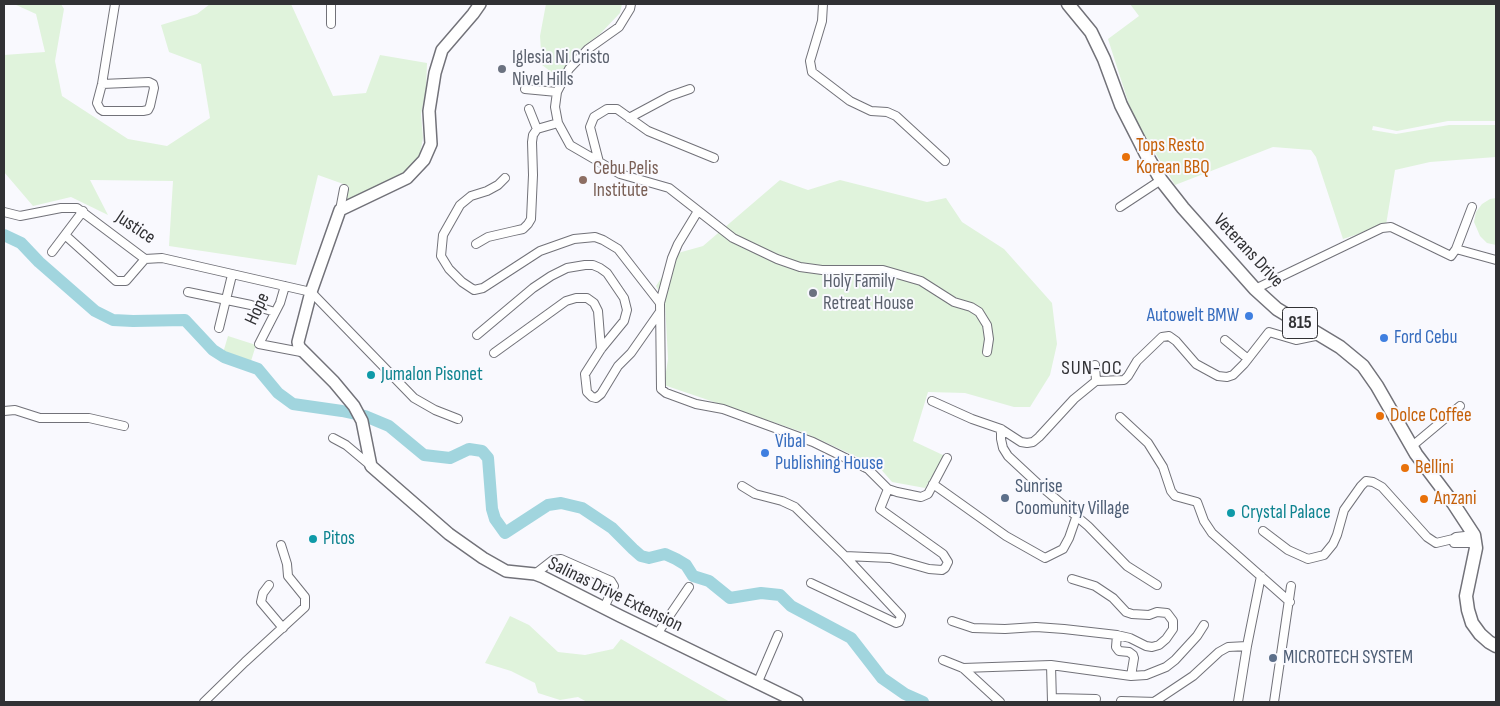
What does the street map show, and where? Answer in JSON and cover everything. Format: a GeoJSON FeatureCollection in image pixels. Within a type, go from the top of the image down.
{"type":"FeatureCollection","features":[{"type":"Feature","properties":{"kind":"main road","name":"Veterans Drive"},"geometry":{"type":"LineString","coordinates":[[1068,4],[1091,32],[1104,58],[1132,126],[1161,180],[1182,208],[1255,289],[1277,309],[1340,347],[1363,366],[1377,386],[1411,447],[1453,503],[1475,539]]}},
{"type":"Feature","properties":{"kind":"main road"},"geometry":{"type":"LineString","coordinates":[[1475,539],[1476,548],[1466,596],[1468,610],[1472,623],[1480,634],[1496,646]]}},
{"type":"Feature","properties":{"kind":"street"},"geometry":{"type":"LineString","coordinates":[[102,84],[149,82],[153,84],[154,88],[148,110],[104,110],[100,109],[97,103],[102,84],[115,4]]}},
{"type":"Feature","properties":{"kind":"street"},"geometry":{"type":"LineString","coordinates":[[331,4],[331,24]]}},
{"type":"Feature","properties":{"kind":"street"},"geometry":{"type":"LineString","coordinates":[[340,210],[408,178],[424,160],[431,144],[429,111],[435,73],[442,50],[480,4]]}},
{"type":"Feature","properties":{"kind":"street"},"geometry":{"type":"LineString","coordinates":[[631,4],[619,27],[588,49],[569,69],[557,92],[555,107],[558,123],[570,145],[620,174],[669,188],[732,238],[777,259],[800,267],[822,270],[883,270],[921,281],[954,302],[971,307],[979,312],[986,325],[990,339],[987,352]]}},
{"type":"Feature","properties":{"kind":"street"},"geometry":{"type":"LineString","coordinates":[[823,4],[822,21],[810,61],[812,72],[850,101],[871,111],[887,112],[896,116],[945,161]]}},
{"type":"Feature","properties":{"kind":"street"},"geometry":{"type":"LineString","coordinates":[[525,88],[557,92]]}},
{"type":"Feature","properties":{"kind":"street"},"geometry":{"type":"LineString","coordinates":[[629,118],[670,96],[690,89]]}},
{"type":"Feature","properties":{"kind":"street"},"geometry":{"type":"LineString","coordinates":[[530,108],[537,129]]}},
{"type":"Feature","properties":{"kind":"street"},"geometry":{"type":"LineString","coordinates":[[599,162],[590,127],[594,117],[607,109],[617,110],[648,131],[714,158]]}},
{"type":"Feature","properties":{"kind":"street"},"geometry":{"type":"LineString","coordinates":[[476,244],[488,237],[523,229],[528,224],[531,219],[533,135],[537,129],[558,123]]}},
{"type":"Feature","properties":{"kind":"street"},"geometry":{"type":"LineString","coordinates":[[505,178],[498,185],[487,191],[470,196],[460,205],[443,235],[441,256],[448,269],[462,282],[474,290],[483,288],[540,251],[574,239],[595,237],[618,250],[660,303]]}},
{"type":"Feature","properties":{"kind":"street"},"geometry":{"type":"LineString","coordinates":[[1120,206],[1161,180]]}},
{"type":"Feature","properties":{"kind":"street"},"geometry":{"type":"LineString","coordinates":[[344,189],[340,210],[311,292],[298,342],[301,352],[334,382],[354,406],[362,421],[371,466]]}},
{"type":"Feature","properties":{"kind":"street"},"geometry":{"type":"LineString","coordinates":[[4,212],[20,216],[72,207],[83,211],[52,252]]}},
{"type":"Feature","properties":{"kind":"street"},"geometry":{"type":"LineString","coordinates":[[1255,289],[1382,228],[1391,227],[1451,256],[1456,250],[1472,207]]}},
{"type":"Feature","properties":{"kind":"street","name":"Justice"},"geometry":{"type":"LineString","coordinates":[[83,211],[144,259],[162,258],[311,292]]}},
{"type":"Feature","properties":{"kind":"street"},"geometry":{"type":"LineString","coordinates":[[698,211],[678,244],[672,258],[660,303],[660,384],[661,389],[666,394],[696,404],[723,409],[814,442],[868,469],[888,489],[897,492],[921,497],[928,494],[947,458]]}},
{"type":"Feature","properties":{"kind":"street"},"geometry":{"type":"LineString","coordinates":[[65,235],[116,281],[126,281],[144,259]]}},
{"type":"Feature","properties":{"kind":"street"},"geometry":{"type":"LineString","coordinates":[[1456,250],[1496,260]]}},
{"type":"Feature","properties":{"kind":"street"},"geometry":{"type":"LineString","coordinates":[[477,335],[499,315],[551,276],[566,268],[593,265],[606,273],[624,298],[627,310],[624,321],[584,374],[588,392],[592,397],[596,398],[601,394],[618,366],[631,353],[659,313]]}},
{"type":"Feature","properties":{"kind":"street"},"geometry":{"type":"LineString","coordinates":[[220,328],[232,274]]}},
{"type":"Feature","properties":{"kind":"street","name":"Hope"},"geometry":{"type":"LineString","coordinates":[[285,286],[275,312],[259,344],[301,352]]}},
{"type":"Feature","properties":{"kind":"street"},"geometry":{"type":"LineString","coordinates":[[188,292],[275,312]]}},
{"type":"Feature","properties":{"kind":"street"},"geometry":{"type":"LineString","coordinates":[[311,292],[414,398],[435,410],[458,419]]}},
{"type":"Feature","properties":{"kind":"street"},"geometry":{"type":"LineString","coordinates":[[494,353],[566,301],[576,298],[587,298],[594,303],[598,310],[601,349]]}},
{"type":"Feature","properties":{"kind":"street"},"geometry":{"type":"LineString","coordinates":[[932,401],[972,419],[1001,429],[1021,442],[1033,442],[1074,399],[1096,381],[1124,380],[1162,336],[1169,336],[1176,341],[1196,364],[1218,376],[1230,376],[1248,359],[1269,332],[1296,340],[1320,335]]}},
{"type":"Feature","properties":{"kind":"street"},"geometry":{"type":"LineString","coordinates":[[1225,340],[1248,359]]}},
{"type":"Feature","properties":{"kind":"street"},"geometry":{"type":"LineString","coordinates":[[1095,365],[1096,381]]}},
{"type":"Feature","properties":{"kind":"street"},"geometry":{"type":"LineString","coordinates":[[1411,447],[1460,406]]}},
{"type":"Feature","properties":{"kind":"street"},"geometry":{"type":"LineString","coordinates":[[4,411],[15,410],[40,418],[89,418],[124,426]]}},
{"type":"Feature","properties":{"kind":"street"},"geometry":{"type":"LineString","coordinates":[[1120,417],[1148,443],[1163,467],[1171,491],[1175,496],[1197,502],[1204,521],[1212,533],[1290,602]]}},
{"type":"Feature","properties":{"kind":"street"},"geometry":{"type":"LineString","coordinates":[[1001,429],[1001,439],[1008,456],[1037,483],[1077,515],[1127,566],[1157,585]]}},
{"type":"Feature","properties":{"kind":"street"},"geometry":{"type":"LineString","coordinates":[[333,438],[346,445],[371,466]]}},
{"type":"Feature","properties":{"kind":"street","name":"Salinas Drive Extension"},"geometry":{"type":"LineString","coordinates":[[371,466],[449,534],[483,558],[506,571],[536,574],[797,702]]}},
{"type":"Feature","properties":{"kind":"street"},"geometry":{"type":"LineString","coordinates":[[1263,531],[1288,550],[1308,559],[1324,554],[1333,544],[1344,510],[1366,481],[1373,482],[1382,487],[1426,537],[1436,543],[1453,539],[1454,543],[1475,539]]}},
{"type":"Feature","properties":{"kind":"street"},"geometry":{"type":"LineString","coordinates":[[933,484],[1006,536],[1045,558],[1063,549],[1077,515]]}},
{"type":"Feature","properties":{"kind":"street"},"geometry":{"type":"LineString","coordinates":[[742,486],[756,494],[782,501],[795,507],[845,556],[900,616],[900,622],[896,623],[811,583]]}},
{"type":"Feature","properties":{"kind":"street"},"geometry":{"type":"LineString","coordinates":[[845,556],[890,558],[935,570],[942,570],[948,565],[942,554],[880,509],[888,489]]}},
{"type":"Feature","properties":{"kind":"street"},"geometry":{"type":"LineString","coordinates":[[204,702],[305,607],[305,597],[288,576],[287,564],[281,545]]}},
{"type":"Feature","properties":{"kind":"street"},"geometry":{"type":"LineString","coordinates":[[536,574],[553,560],[561,559],[611,581],[614,586],[604,608]]}},
{"type":"Feature","properties":{"kind":"street"},"geometry":{"type":"LineString","coordinates":[[1238,702],[1261,576]]}},
{"type":"Feature","properties":{"kind":"street"},"geometry":{"type":"LineString","coordinates":[[952,620],[973,628],[1064,628],[1116,635],[1130,638],[1152,647],[1166,639],[1173,629],[1171,616],[1164,612],[1149,615],[1126,612],[1114,598],[1095,586],[1072,579]]}},
{"type":"Feature","properties":{"kind":"street"},"geometry":{"type":"LineString","coordinates":[[269,585],[263,593],[261,602],[283,628]]}},
{"type":"Feature","properties":{"kind":"street"},"geometry":{"type":"LineString","coordinates":[[1274,702],[1291,586]]}},
{"type":"Feature","properties":{"kind":"street"},"geometry":{"type":"LineString","coordinates":[[657,634],[689,587]]}},
{"type":"Feature","properties":{"kind":"street"},"geometry":{"type":"LineString","coordinates":[[963,668],[1051,665],[1131,676],[1146,675],[1166,667],[1184,651],[1204,625]]}},
{"type":"Feature","properties":{"kind":"street"},"geometry":{"type":"LineString","coordinates":[[758,684],[778,635]]}},
{"type":"Feature","properties":{"kind":"street"},"geometry":{"type":"LineString","coordinates":[[1116,635],[1116,647],[1133,655],[1131,676]]}},
{"type":"Feature","properties":{"kind":"street"},"geometry":{"type":"LineString","coordinates":[[1120,702],[1155,702],[1194,676],[1228,647],[1247,646]]}},
{"type":"Feature","properties":{"kind":"street"},"geometry":{"type":"LineString","coordinates":[[943,660],[963,668],[1000,702]]}},
{"type":"Feature","properties":{"kind":"street"},"geometry":{"type":"LineString","coordinates":[[1051,665],[1052,700],[1087,700],[1096,698]]}},
{"type":"Feature","properties":{"kind":"green space"},"geometry":{"type":"Polygon","coordinates":[[[14,4],[61,4],[64,9],[55,61],[62,96],[128,139],[167,146],[210,118],[201,64],[169,52],[161,25],[197,14],[210,4],[291,4],[333,96],[366,93],[380,55],[427,63],[426,89],[421,114],[423,138],[420,154],[406,173],[346,205],[344,198],[349,186],[318,175],[296,265],[169,246],[173,181],[90,180],[108,215],[71,197],[33,206],[4,172],[4,55],[45,52],[36,14],[14,4]]]}},
{"type":"Feature","properties":{"kind":"green space"},"geometry":{"type":"Polygon","coordinates":[[[546,4],[622,4],[620,13],[600,34],[579,50],[558,77],[542,65],[540,36],[546,4]]]}},
{"type":"Feature","properties":{"kind":"green space"},"geometry":{"type":"Polygon","coordinates":[[[1130,4],[1496,4],[1496,121],[1448,121],[1397,131],[1373,126],[1372,130],[1396,134],[1449,125],[1496,125],[1496,157],[1430,162],[1395,170],[1386,225],[1343,239],[1316,157],[1311,150],[1273,147],[1175,185],[1133,117],[1108,39],[1139,16],[1130,4]]]}},
{"type":"Feature","properties":{"kind":"green space"},"geometry":{"type":"Polygon","coordinates":[[[780,180],[808,190],[840,180],[927,202],[946,198],[962,222],[1004,249],[1052,303],[1057,344],[1050,375],[1030,407],[1014,407],[965,393],[928,392],[913,441],[945,456],[925,488],[892,482],[879,467],[805,433],[664,385],[668,359],[665,302],[656,286],[678,253],[703,246],[780,180]]]}},
{"type":"Feature","properties":{"kind":"green space"},"geometry":{"type":"Polygon","coordinates":[[[1496,198],[1496,245],[1487,243],[1480,236],[1474,222],[1476,212],[1482,204],[1496,198]]]}},
{"type":"Feature","properties":{"kind":"green space"},"geometry":{"type":"Polygon","coordinates":[[[228,336],[256,345],[251,361],[223,353],[228,336]]]}},
{"type":"Feature","properties":{"kind":"green space"},"geometry":{"type":"Polygon","coordinates":[[[510,616],[529,625],[558,652],[585,655],[613,649],[621,639],[730,702],[587,702],[578,697],[560,700],[538,693],[535,683],[511,671],[485,663],[510,616]]]}},
{"type":"Feature","properties":{"kind":"waterway"},"geometry":{"type":"LineString","coordinates":[[4,235],[21,243],[39,262],[95,311],[113,320],[185,320],[213,350],[224,357],[258,369],[278,393],[293,404],[365,416],[389,426],[424,455],[450,458],[469,449],[482,451],[488,458],[492,509],[495,519],[505,533],[548,505],[561,503],[582,508],[612,528],[641,556],[649,558],[665,554],[676,559],[686,565],[693,576],[709,581],[730,598],[761,593],[780,595],[791,606],[851,638],[882,678],[905,694],[923,702]]}},
{"type":"Feature","properties":{"kind":"place","name":"Iglesia Ni Cristo Nivel Hills"},"geometry":{"type":"Point","coordinates":[502,69]}},
{"type":"Feature","properties":{"kind":"place","name":"Tops Resto Korean BBQ"},"geometry":{"type":"Point","coordinates":[1126,157]}},
{"type":"Feature","properties":{"kind":"place","name":"Cebu Pelis Institute"},"geometry":{"type":"Point","coordinates":[583,180]}},
{"type":"Feature","properties":{"kind":"place","name":"Holy Family Retreat House"},"geometry":{"type":"Point","coordinates":[813,293]}},
{"type":"Feature","properties":{"kind":"place","name":"Autowelt BMW"},"geometry":{"type":"Point","coordinates":[1249,316]}},
{"type":"Feature","properties":{"kind":"place","name":"Ford Cebu"},"geometry":{"type":"Point","coordinates":[1384,338]}},
{"type":"Feature","properties":{"kind":"place","name":"Jumalon Pisonet"},"geometry":{"type":"Point","coordinates":[371,375]}},
{"type":"Feature","properties":{"kind":"place","name":"Dolce Coffee"},"geometry":{"type":"Point","coordinates":[1380,416]}},
{"type":"Feature","properties":{"kind":"place","name":"Vibal Publishing House"},"geometry":{"type":"Point","coordinates":[765,453]}},
{"type":"Feature","properties":{"kind":"place","name":"Bellini"},"geometry":{"type":"Point","coordinates":[1405,468]}},
{"type":"Feature","properties":{"kind":"place","name":"Sunrise Coomunity Village"},"geometry":{"type":"Point","coordinates":[1005,498]}},
{"type":"Feature","properties":{"kind":"place","name":"Anzani"},"geometry":{"type":"Point","coordinates":[1424,499]}},
{"type":"Feature","properties":{"kind":"place","name":"Crystal Palace"},"geometry":{"type":"Point","coordinates":[1231,513]}},
{"type":"Feature","properties":{"kind":"place","name":"Pitos"},"geometry":{"type":"Point","coordinates":[313,539]}},
{"type":"Feature","properties":{"kind":"place","name":"MICROTECH SYSTEM"},"geometry":{"type":"Point","coordinates":[1273,658]}},
{"type":"Feature","properties":{"kind":"district","name":"SUN-OC"},"geometry":{"type":"Point","coordinates":[1092,369]}}]}
